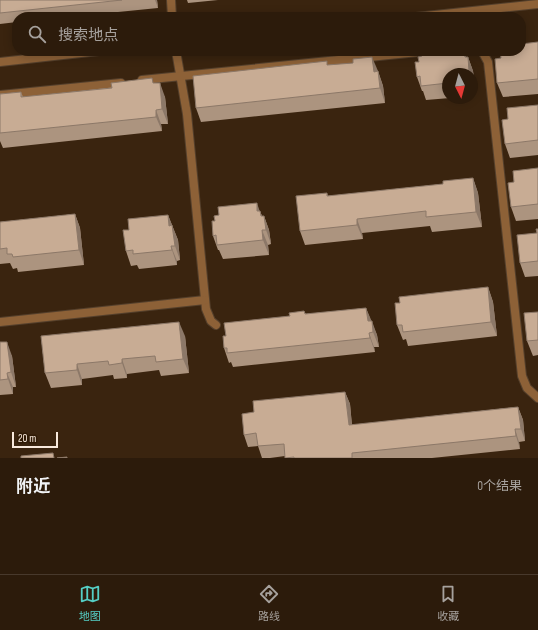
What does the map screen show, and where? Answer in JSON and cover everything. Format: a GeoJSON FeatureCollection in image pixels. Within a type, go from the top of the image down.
{"type":"FeatureCollection","features":[{"type":"Feature","properties":{"kind":"lane"},"geometry":{"type":"LineString","coordinates":[[171,0],[172,12]]}},
{"type":"Feature","properties":{"kind":"lane"},"geometry":{"type":"LineString","coordinates":[[463,12],[538,4]]}},
{"type":"Feature","properties":{"kind":"lane"},"geometry":{"type":"LineString","coordinates":[[0,62],[55,56]]}},
{"type":"Feature","properties":{"kind":"lane"},"geometry":{"type":"LineString","coordinates":[[177,56],[187,114],[206,309],[211,320],[216,325]]}},
{"type":"Feature","properties":{"kind":"lane"},"geometry":{"type":"LineString","coordinates":[[0,95],[380,56]]}},
{"type":"Feature","properties":{"kind":"lane"},"geometry":{"type":"LineString","coordinates":[[485,56],[488,62],[522,376],[527,388],[538,398]]}},
{"type":"Feature","properties":{"kind":"lane"},"geometry":{"type":"LineString","coordinates":[[0,322],[205,300]]}},
{"type":"Feature","properties":{"kind":"lane"},"geometry":{"type":"LineString","coordinates":[[527,388],[538,387]]}},
{"type":"Feature","properties":{"kind":"building"},"geometry":{"type":"Polygon","coordinates":[[[0,0],[122,0],[0,13],[0,0]]]}},
{"type":"Feature","properties":{"kind":"building"},"geometry":{"type":"Polygon","coordinates":[[[538,42],[538,79],[497,83],[495,59],[501,58],[501,56],[526,56],[526,43],[538,42]]]}},
{"type":"Feature","properties":{"kind":"building"},"geometry":{"type":"Polygon","coordinates":[[[422,56],[465,56],[468,57],[469,68],[442,68],[442,84],[421,86],[420,76],[417,77],[415,62],[419,62],[418,57],[422,56]]]}},
{"type":"Feature","properties":{"kind":"building"},"geometry":{"type":"Polygon","coordinates":[[[372,57],[374,72],[378,71],[380,88],[196,108],[193,76],[327,61],[327,65],[353,63],[353,59],[372,57]]]}},
{"type":"Feature","properties":{"kind":"building"},"geometry":{"type":"Polygon","coordinates":[[[152,78],[153,83],[160,83],[162,109],[156,110],[156,117],[0,133],[0,94],[21,92],[21,97],[112,88],[111,83],[152,78]]]}},
{"type":"Feature","properties":{"kind":"building"},"geometry":{"type":"Polygon","coordinates":[[[538,105],[538,140],[505,144],[502,120],[508,119],[507,108],[538,105]]]}},
{"type":"Feature","properties":{"kind":"building"},"geometry":{"type":"Polygon","coordinates":[[[538,168],[538,204],[511,207],[508,183],[514,182],[513,171],[538,168]]]}},
{"type":"Feature","properties":{"kind":"building"},"geometry":{"type":"Polygon","coordinates":[[[473,178],[476,212],[426,217],[426,211],[357,219],[357,225],[300,231],[296,196],[327,193],[327,196],[443,184],[443,181],[473,178]]]}},
{"type":"Feature","properties":{"kind":"building"},"geometry":{"type":"Polygon","coordinates":[[[257,203],[257,211],[260,211],[261,216],[264,216],[266,230],[262,230],[263,240],[217,245],[216,235],[213,236],[212,221],[215,221],[214,216],[219,215],[218,207],[257,203]]]}},
{"type":"Feature","properties":{"kind":"building"},"geometry":{"type":"Polygon","coordinates":[[[75,214],[79,250],[13,257],[12,254],[7,254],[7,248],[0,249],[0,222],[75,214]]]}},
{"type":"Feature","properties":{"kind":"building"},"geometry":{"type":"Polygon","coordinates":[[[168,215],[169,226],[172,225],[175,246],[171,246],[172,250],[133,254],[133,250],[126,251],[123,230],[129,230],[128,219],[168,215]]]}},
{"type":"Feature","properties":{"kind":"building"},"geometry":{"type":"Polygon","coordinates":[[[536,229],[538,229],[538,261],[520,263],[517,235],[537,233],[536,229]]]}},
{"type":"Feature","properties":{"kind":"building"},"geometry":{"type":"Polygon","coordinates":[[[488,287],[491,322],[403,332],[402,325],[397,325],[395,303],[400,303],[399,297],[488,287]]]}},
{"type":"Feature","properties":{"kind":"building"},"geometry":{"type":"Polygon","coordinates":[[[366,308],[368,321],[372,321],[373,332],[369,333],[370,338],[227,353],[227,348],[224,348],[223,336],[226,336],[224,323],[290,316],[289,313],[304,311],[305,314],[366,308]]]}},
{"type":"Feature","properties":{"kind":"building"},"geometry":{"type":"Polygon","coordinates":[[[538,312],[538,340],[527,341],[524,313],[538,312]]]}},
{"type":"Feature","properties":{"kind":"building"},"geometry":{"type":"Polygon","coordinates":[[[179,322],[183,359],[156,362],[155,356],[122,359],[122,363],[109,365],[108,361],[77,364],[77,370],[45,373],[41,336],[179,322]]]}},
{"type":"Feature","properties":{"kind":"building"},"geometry":{"type":"Polygon","coordinates":[[[0,342],[7,342],[11,372],[7,373],[8,379],[0,380],[0,342]]]}},
{"type":"Feature","properties":{"kind":"building"},"geometry":{"type":"Polygon","coordinates":[[[345,392],[349,425],[518,407],[521,429],[515,429],[516,436],[352,453],[352,458],[285,458],[284,444],[258,446],[256,433],[244,435],[242,414],[254,412],[253,401],[345,392]]]}},
{"type":"Feature","properties":{"kind":"building"},"geometry":{"type":"Polygon","coordinates":[[[53,453],[54,458],[21,458],[21,456],[53,453]]]}}]}
